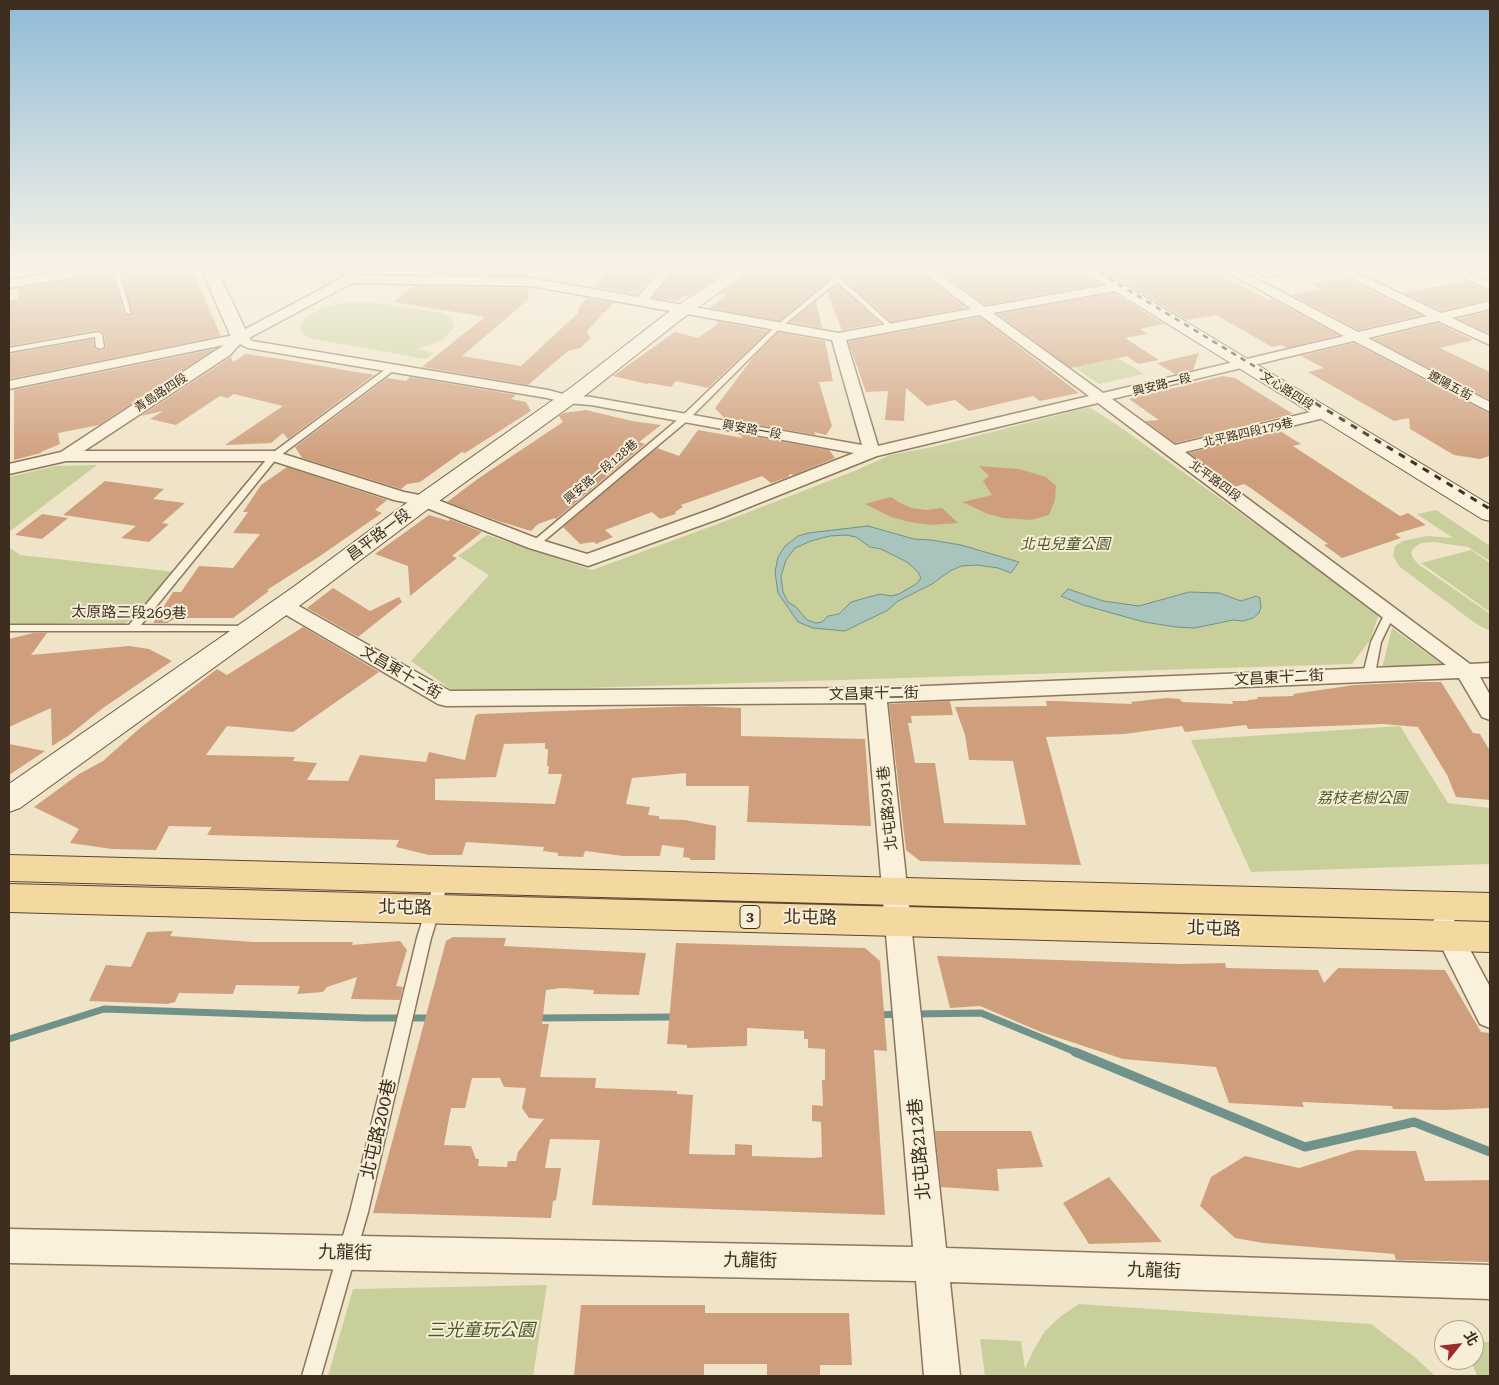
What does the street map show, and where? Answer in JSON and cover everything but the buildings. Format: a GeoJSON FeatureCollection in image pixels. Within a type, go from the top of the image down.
{"type":"FeatureCollection","features":[{"type":"Feature","properties":{"kind":"main road","name":"北屯路"},"geometry":{"type":"LineString","coordinates":[[9,868],[437,894],[898,906],[1490,906]]}},
{"type":"Feature","properties":{"kind":"main road","name":"北屯路"},"geometry":{"type":"LineString","coordinates":[[9,898],[437,894]]}},
{"type":"Feature","properties":{"kind":"main road","name":"北屯路"},"geometry":{"type":"LineString","coordinates":[[898,906],[1490,937]]}},
{"type":"Feature","properties":{"kind":"street"},"geometry":{"type":"LineString","coordinates":[[9,385],[214,344],[240,337],[238,332]]}},
{"type":"Feature","properties":{"kind":"street","name":"青島路四段"},"geometry":{"type":"LineString","coordinates":[[9,469],[66,456],[225,352],[240,337],[249,332]]}},
{"type":"Feature","properties":{"kind":"street","name":"昌平路一段"},"geometry":{"type":"LineString","coordinates":[[9,800],[250,630],[424,501],[580,390],[655,332]]}},
{"type":"Feature","properties":{"kind":"street"},"geometry":{"type":"LineString","coordinates":[[806,332],[838,337],[870,332]]}},
{"type":"Feature","properties":{"kind":"street","name":"北平路四段"},"geometry":{"type":"LineString","coordinates":[[1011,332],[1173,450],[1452,659],[1465,671],[1490,712]]}},
{"type":"Feature","properties":{"kind":"street","name":"文心路四段"},"geometry":{"type":"LineString","coordinates":[[1190,332],[1490,514]]}},
{"type":"Feature","properties":{"kind":"street","name":"文心路四段"},"geometry":{"type":"LineString","coordinates":[[1216,332],[1490,493]]}},
{"type":"Feature","properties":{"kind":"street","name":"遼陽五街"},"geometry":{"type":"LineString","coordinates":[[1348,332],[1490,408]]}},
{"type":"Feature","properties":{"kind":"street","name":"興安路一段"},"geometry":{"type":"LineString","coordinates":[[240,337],[248,344],[566,399],[591,401],[872,452],[1103,399],[1378,332]]}},
{"type":"Feature","properties":{"kind":"street"},"geometry":{"type":"LineString","coordinates":[[1471,332],[1490,341]]}},
{"type":"Feature","properties":{"kind":"street"},"geometry":{"type":"LineString","coordinates":[[66,456],[274,456],[400,496],[424,501],[535,544],[588,560],[718,513],[872,452],[838,337]]}},
{"type":"Feature","properties":{"kind":"street","name":"北平路四段179巷"},"geometry":{"type":"LineString","coordinates":[[1173,450],[1323,414]]}},
{"type":"Feature","properties":{"kind":"street","name":"文昌東十二街"},"geometry":{"type":"LineString","coordinates":[[283,605],[446,699],[876,695],[1490,670]]}},
{"type":"Feature","properties":{"kind":"street","name":"北屯路291巷"},"geometry":{"type":"LineString","coordinates":[[876,695],[898,906]]}},
{"type":"Feature","properties":{"kind":"street"},"geometry":{"type":"LineString","coordinates":[[1433,905],[1490,1015]]}},
{"type":"Feature","properties":{"kind":"street","name":"北屯路212巷"},"geometry":{"type":"LineString","coordinates":[[898,906],[930,1264],[942,1376]]}},
{"type":"Feature","properties":{"kind":"street","name":"九龍街"},"geometry":{"type":"LineString","coordinates":[[9,1246],[930,1264],[1490,1282]]}},
{"type":"Feature","properties":{"kind":"lane","name":"興安路一段128巷"},"geometry":{"type":"LineString","coordinates":[[535,544],[684,419],[773,332]]}},
{"type":"Feature","properties":{"kind":"lane"},"geometry":{"type":"LineString","coordinates":[[9,350],[98,334],[100,347]]}},
{"type":"Feature","properties":{"kind":"lane"},"geometry":{"type":"LineString","coordinates":[[133,628],[274,456],[393,368]]}},
{"type":"Feature","properties":{"kind":"lane"},"geometry":{"type":"LineString","coordinates":[[1369,674],[1376,642],[1390,613]]}},
{"type":"Feature","properties":{"kind":"lane","name":"太原路三段269巷"},"geometry":{"type":"LineString","coordinates":[[9,628],[250,630]]}},
{"type":"Feature","properties":{"kind":"lane","name":"北屯路200巷"},"geometry":{"type":"LineString","coordinates":[[310,1376],[359,1212],[424,938],[437,894]]}},
{"type":"Feature","properties":{"kind":"green space"},"geometry":{"type":"Polygon","coordinates":[[[302,332],[450,332],[442,340],[418,349],[434,353],[426,359],[313,339],[304,335],[302,332]]]}},
{"type":"Feature","properties":{"kind":"green space"},"geometry":{"type":"Polygon","coordinates":[[[1118,358],[1144,374],[1099,384],[1074,367],[1118,358]]]}},
{"type":"Feature","properties":{"kind":"green space","name":"北屯兒童公園"},"geometry":{"type":"Polygon","coordinates":[[[1089,407],[1119,426],[1325,574],[1370,604],[1379,614],[1370,640],[1352,664],[455,692],[411,661],[489,575],[458,556],[487,535],[592,570],[723,522],[857,470],[890,455],[937,446],[1089,407]]]}},
{"type":"Feature","properties":{"kind":"green space"},"geometry":{"type":"Polygon","coordinates":[[[97,465],[9,532],[9,477],[56,466],[97,465]]]}},
{"type":"Feature","properties":{"kind":"green space"},"geometry":{"type":"Polygon","coordinates":[[[1436,510],[1490,546],[1490,561],[1468,547],[1433,542],[1421,543],[1414,548],[1411,552],[1413,558],[1418,564],[1490,614],[1490,631],[1475,623],[1400,567],[1393,556],[1395,546],[1403,541],[1427,536],[1453,538],[1417,514],[1436,510]]]}},
{"type":"Feature","properties":{"kind":"green space"},"geometry":{"type":"Polygon","coordinates":[[[9,547],[20,555],[176,572],[135,618],[123,624],[70,623],[9,629],[9,547]]]}},
{"type":"Feature","properties":{"kind":"green space"},"geometry":{"type":"Polygon","coordinates":[[[1471,550],[1490,563],[1490,612],[1421,563],[1471,550]]]}},
{"type":"Feature","properties":{"kind":"green space"},"geometry":{"type":"Polygon","coordinates":[[[1392,628],[1443,665],[1382,668],[1392,628]]]}},
{"type":"Feature","properties":{"kind":"green space","name":"荔枝老樹公園"},"geometry":{"type":"Polygon","coordinates":[[[1400,726],[1448,803],[1490,808],[1490,864],[1251,872],[1191,740],[1400,726]]]}},
{"type":"Feature","properties":{"kind":"green space","name":"三光童玩公園"},"geometry":{"type":"Polygon","coordinates":[[[547,1285],[533,1376],[328,1376],[353,1289],[547,1285]]]}},
{"type":"Feature","properties":{"kind":"green space"},"geometry":{"type":"Polygon","coordinates":[[[1079,1304],[1371,1324],[1417,1359],[1435,1376],[985,1376],[980,1339],[1021,1341],[1025,1369],[1045,1331],[1061,1316],[1079,1304]]]}},
{"type":"Feature","properties":{"kind":"green space"},"geometry":{"type":"Polygon","coordinates":[[[1484,1342],[1490,1342],[1490,1376],[1477,1376],[1475,1370],[1484,1370],[1484,1342]]]}},
{"type":"Feature","properties":{"kind":"water"},"geometry":{"type":"Polygon","coordinates":[[[868,526],[914,539],[961,545],[1019,562],[1011,573],[998,568],[977,565],[961,566],[950,571],[932,584],[898,601],[888,610],[845,631],[813,628],[798,622],[778,593],[775,572],[778,557],[785,546],[798,536],[808,533],[868,526]],[[846,535],[830,536],[811,541],[795,548],[786,560],[781,576],[783,592],[788,602],[796,607],[807,620],[816,623],[822,622],[828,616],[839,614],[851,602],[880,594],[891,596],[899,594],[916,584],[921,578],[918,572],[907,562],[881,549],[870,547],[856,537],[846,535]]]}},
{"type":"Feature","properties":{"kind":"water"},"geometry":{"type":"Polygon","coordinates":[[[1068,589],[1103,601],[1139,606],[1189,592],[1219,593],[1241,601],[1256,596],[1260,598],[1261,607],[1259,613],[1253,618],[1243,621],[1233,620],[1195,628],[1176,627],[1144,622],[1083,605],[1061,596],[1068,589]]]}},
{"type":"Feature","properties":{"kind":"waterway"},"geometry":{"type":"LineString","coordinates":[[9,1039],[104,1009],[366,1018],[433,1018]]}},
{"type":"Feature","properties":{"kind":"waterway"},"geometry":{"type":"LineString","coordinates":[[915,1014],[981,1013],[1078,1053]]}},
{"type":"Feature","properties":{"kind":"waterway"},"geometry":{"type":"LineString","coordinates":[[877,1015],[900,1014]]}},
{"type":"Feature","properties":{"kind":"waterway"},"geometry":{"type":"LineString","coordinates":[[537,1018],[675,1017]]}},
{"type":"Feature","properties":{"kind":"waterway"},"geometry":{"type":"LineString","coordinates":[[1075,1052],[1305,1147],[1414,1122],[1490,1152]]}},
{"type":"Feature","properties":{"kind":"railway"},"geometry":{"type":"LineString","coordinates":[[1197,332],[1317,404]]}},
{"type":"Feature","properties":{"kind":"railway"},"geometry":{"type":"LineString","coordinates":[[1315,403],[1490,509]]}}]}
